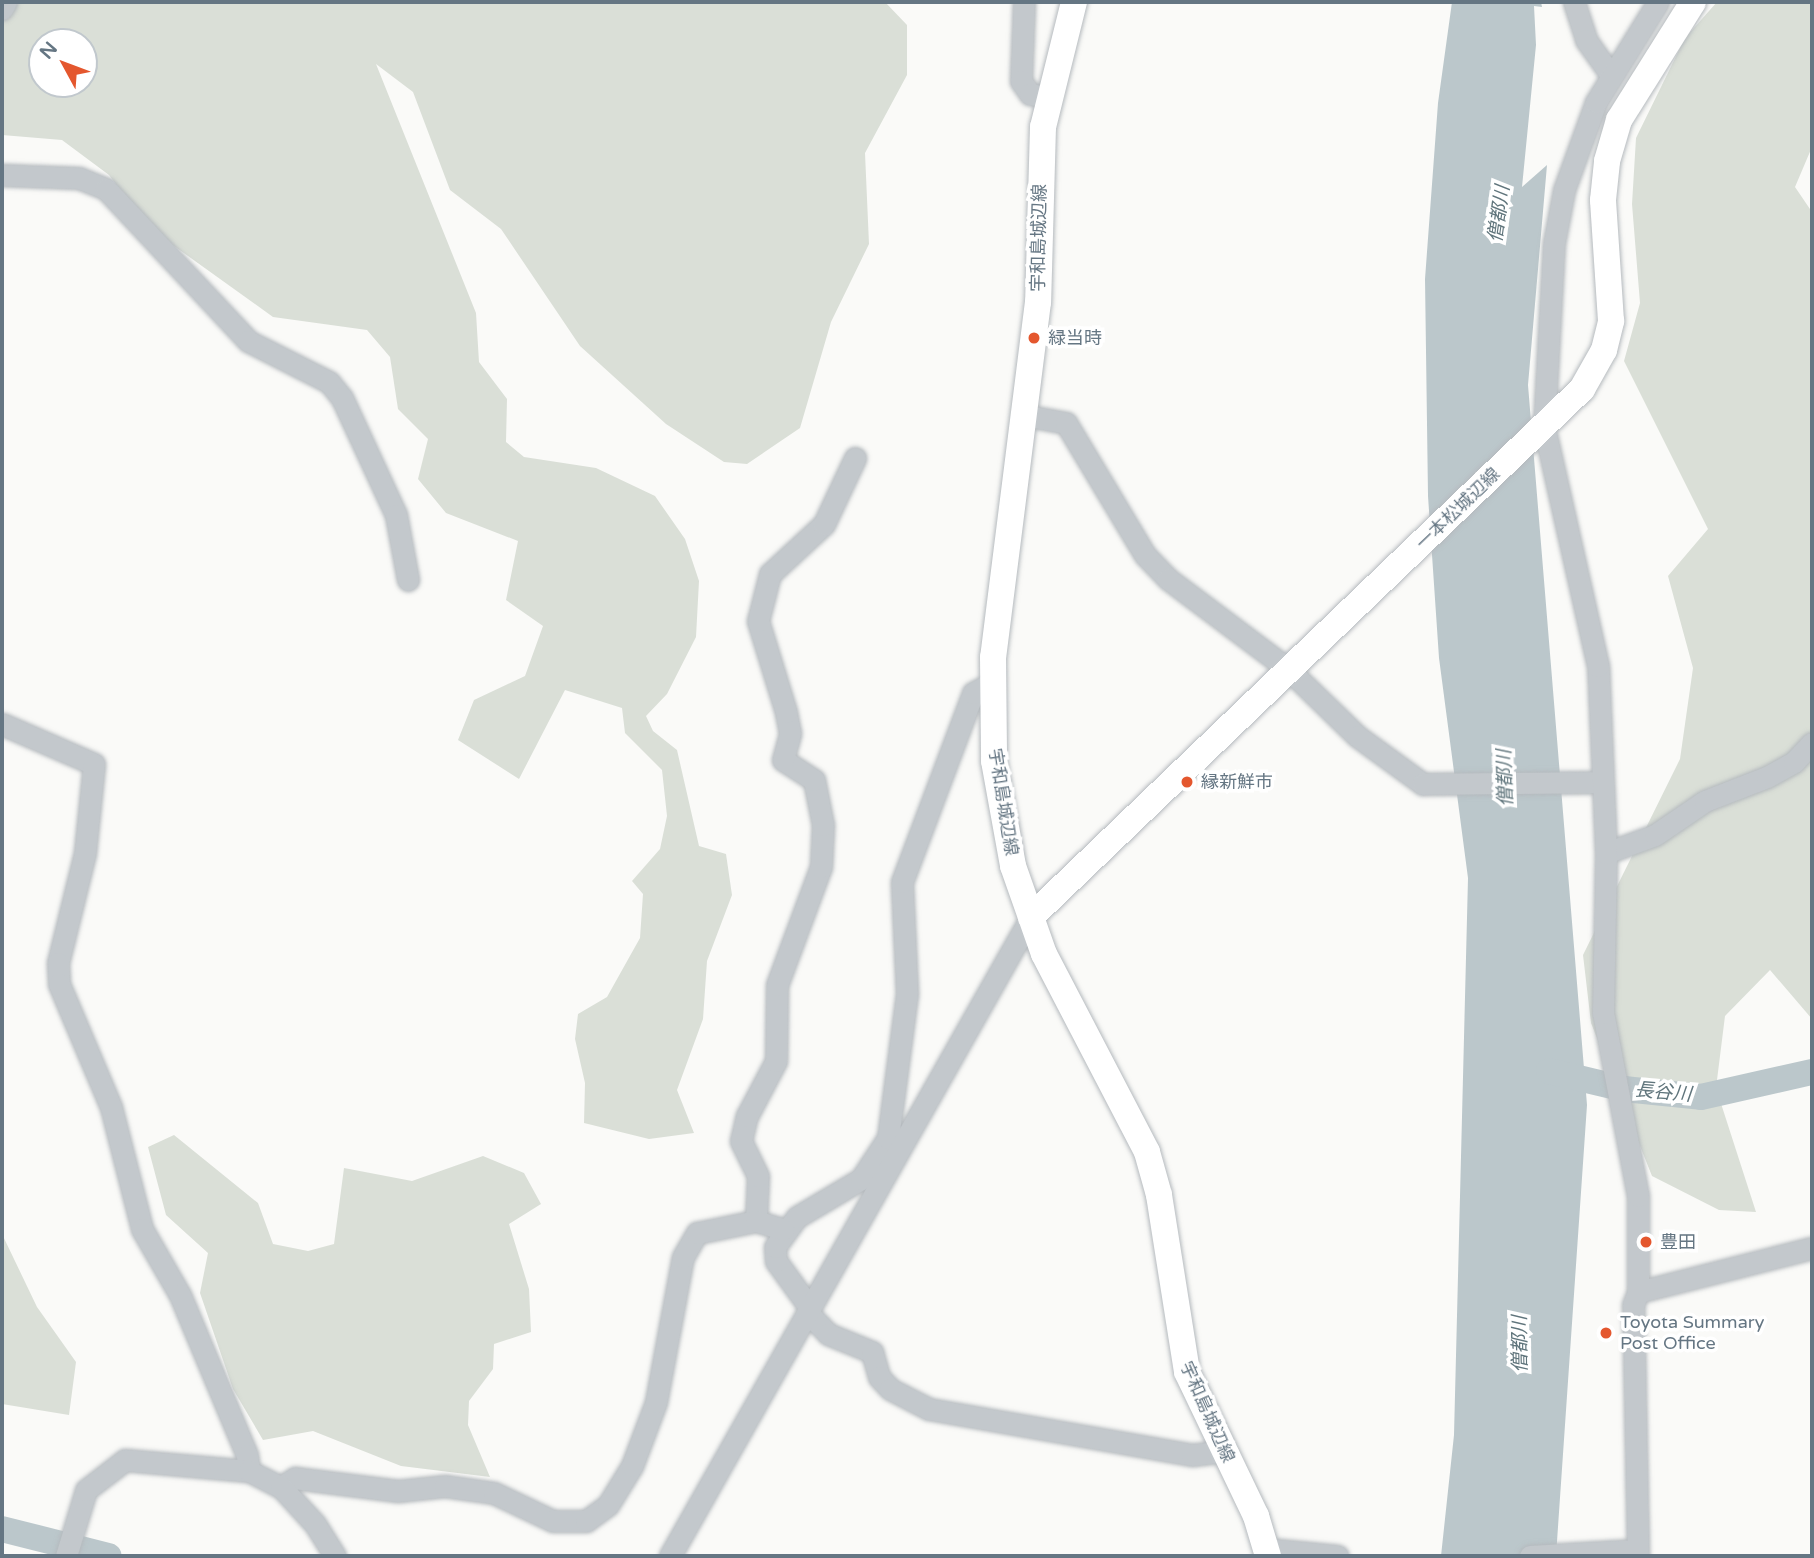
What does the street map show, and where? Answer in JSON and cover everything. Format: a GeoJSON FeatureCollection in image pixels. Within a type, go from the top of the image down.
{"type":"FeatureCollection","features":[{"type":"Feature","properties":{"kind":"main road","name":"宇和島城辺線"},"geometry":{"type":"LineString","coordinates":[[1074,2],[1047,97],[1038,302],[992,683],[1001,817],[1044,954],[1147,1152],[1159,1195],[1180,1348],[1268,1553]]}},
{"type":"Feature","properties":{"kind":"main road","name":"一本松城辺線"},"geometry":{"type":"LineString","coordinates":[[1031,917],[1583,389],[1604,350],[1611,321],[1602,200],[1607,161],[1619,120],[1693,2]]}},
{"type":"Feature","properties":{"kind":"street"},"geometry":{"type":"LineString","coordinates":[[2,9],[6,2]]}},
{"type":"Feature","properties":{"kind":"street"},"geometry":{"type":"LineString","coordinates":[[1024,2],[1021,81],[1030,94],[1047,97]]}},
{"type":"Feature","properties":{"kind":"street"},"geometry":{"type":"LineString","coordinates":[[1574,2],[1586,40],[1611,75]]}},
{"type":"Feature","properties":{"kind":"street"},"geometry":{"type":"LineString","coordinates":[[1530,1556],[1557,1552],[1637,1553],[1633,1305],[1638,1292],[1638,1196],[1603,1013],[1606,853],[1598,666],[1535,435],[1554,243],[1576,147],[1611,75],[1658,2]]}},
{"type":"Feature","properties":{"kind":"street"},"geometry":{"type":"LineString","coordinates":[[2,175],[79,178],[106,189],[248,341],[329,382],[391,503],[406,550],[408,580]]}},
{"type":"Feature","properties":{"kind":"street"},"geometry":{"type":"LineString","coordinates":[[1023,415],[1066,423],[1146,555],[1168,579],[1289,670],[1357,736],[1401,770],[1430,783],[1539,780],[1601,782]]}},
{"type":"Feature","properties":{"kind":"street"},"geometry":{"type":"LineString","coordinates":[[756,1221],[758,1176],[741,1141],[747,1116],[776,1061],[777,985],[821,867],[823,825],[814,780],[783,760],[790,733],[758,621],[770,574],[824,524],[855,458]]}},
{"type":"Feature","properties":{"kind":"street"},"geometry":{"type":"LineString","coordinates":[[992,683],[973,693],[902,882],[907,994],[888,1138],[861,1179],[783,1229],[775,1247],[776,1261],[808,1310],[828,1334],[872,1352],[879,1377],[890,1389],[929,1409],[1192,1455],[1223,1451]]}},
{"type":"Feature","properties":{"kind":"street"},"geometry":{"type":"LineString","coordinates":[[2,724],[71,750],[94,764],[85,853],[58,963],[59,984],[111,1107],[142,1229],[186,1308],[247,1455],[248,1471]]}},
{"type":"Feature","properties":{"kind":"street"},"geometry":{"type":"LineString","coordinates":[[1606,853],[1655,835],[1706,801],[1767,777],[1812,743]]}},
{"type":"Feature","properties":{"kind":"street"},"geometry":{"type":"LineString","coordinates":[[670,1556],[1031,917]]}},
{"type":"Feature","properties":{"kind":"street"},"geometry":{"type":"LineString","coordinates":[[281,1487],[295,1478],[398,1491],[444,1486],[494,1493],[553,1521],[572,1523],[595,1516],[621,1488],[656,1402],[683,1257],[697,1233],[756,1221],[783,1229]]}},
{"type":"Feature","properties":{"kind":"street"},"geometry":{"type":"LineString","coordinates":[[1638,1292],[1765,1264],[1812,1248]]}},
{"type":"Feature","properties":{"kind":"street"},"geometry":{"type":"LineString","coordinates":[[66,1556],[86,1490],[125,1460],[248,1471],[281,1487],[315,1524],[335,1556]]}},
{"type":"Feature","properties":{"kind":"street"},"geometry":{"type":"LineString","coordinates":[[1268,1553],[1338,1556]]}},
{"type":"Feature","properties":{"kind":"shaded area"},"geometry":{"type":"Polygon","coordinates":[[[2,2],[885,2],[907,25],[907,75],[865,153],[869,244],[831,322],[800,428],[747,464],[724,462],[666,424],[580,346],[501,229],[450,190],[413,92],[376,64],[476,313],[479,362],[507,399],[506,442],[524,457],[596,468],[655,496],[685,539],[699,581],[696,637],[667,694],[646,716],[653,731],[677,750],[699,846],[726,854],[732,895],[707,961],[703,1019],[677,1090],[694,1133],[649,1139],[584,1123],[585,1083],[575,1039],[578,1014],[607,997],[640,938],[643,894],[632,881],[660,849],[667,816],[662,770],[625,733],[622,708],[565,690],[519,779],[458,740],[474,700],[525,676],[543,626],[506,600],[518,541],[446,513],[418,479],[428,439],[398,409],[390,357],[367,330],[273,317],[149,228],[109,175],[62,140],[2,135],[2,2]]]}},
{"type":"Feature","properties":{"kind":"shaded area"},"geometry":{"type":"Polygon","coordinates":[[[1717,2],[1812,2],[1812,147],[1795,187],[1812,212],[1812,1019],[1770,970],[1725,1016],[1716,1088],[1756,1212],[1719,1210],[1652,1176],[1591,1023],[1583,955],[1680,759],[1693,668],[1668,576],[1708,529],[1624,361],[1640,303],[1632,204],[1636,138],[1685,38],[1717,2]]]}},
{"type":"Feature","properties":{"kind":"shaded area"},"geometry":{"type":"Polygon","coordinates":[[[174,1135],[258,1203],[273,1244],[308,1251],[334,1244],[344,1168],[412,1181],[483,1156],[524,1173],[541,1204],[509,1224],[529,1289],[531,1332],[494,1344],[493,1369],[469,1401],[468,1425],[490,1477],[401,1466],[313,1431],[263,1440],[233,1389],[200,1293],[208,1253],[166,1215],[148,1147],[174,1135]]]}},
{"type":"Feature","properties":{"kind":"shaded area"},"geometry":{"type":"Polygon","coordinates":[[[2,1234],[37,1307],[76,1362],[69,1415],[2,1404],[2,1234]]]}},
{"type":"Feature","properties":{"kind":"water","name":"僧都川"},"geometry":{"type":"Polygon","coordinates":[[[1452,2],[1541,2],[1542,7],[1534,6],[1536,45],[1522,187],[1547,165],[1528,385],[1587,1105],[1556,1556],[1441,1556],[1454,1435],[1468,878],[1439,658],[1428,496],[1425,279],[1438,103],[1452,2]]]}},
{"type":"Feature","properties":{"kind":"waterway","name":"長谷川"},"geometry":{"type":"LineString","coordinates":[[1549,1071],[1624,1089],[1701,1097],[1812,1072]]}},
{"type":"Feature","properties":{"kind":"waterway"},"geometry":{"type":"LineString","coordinates":[[2,1529],[109,1556]]}},
{"type":"Feature","properties":{"kind":"place","name":"緑当時"},"geometry":{"type":"Point","coordinates":[1034,338]}},
{"type":"Feature","properties":{"kind":"place","name":"縁新鮮市"},"geometry":{"type":"Point","coordinates":[1187,782]}},
{"type":"Feature","properties":{"kind":"place","name":"豊田"},"geometry":{"type":"Point","coordinates":[1646,1242]}},
{"type":"Feature","properties":{"kind":"place","name":"Toyota Summary Post Office"},"geometry":{"type":"Point","coordinates":[1606,1333]}}]}
